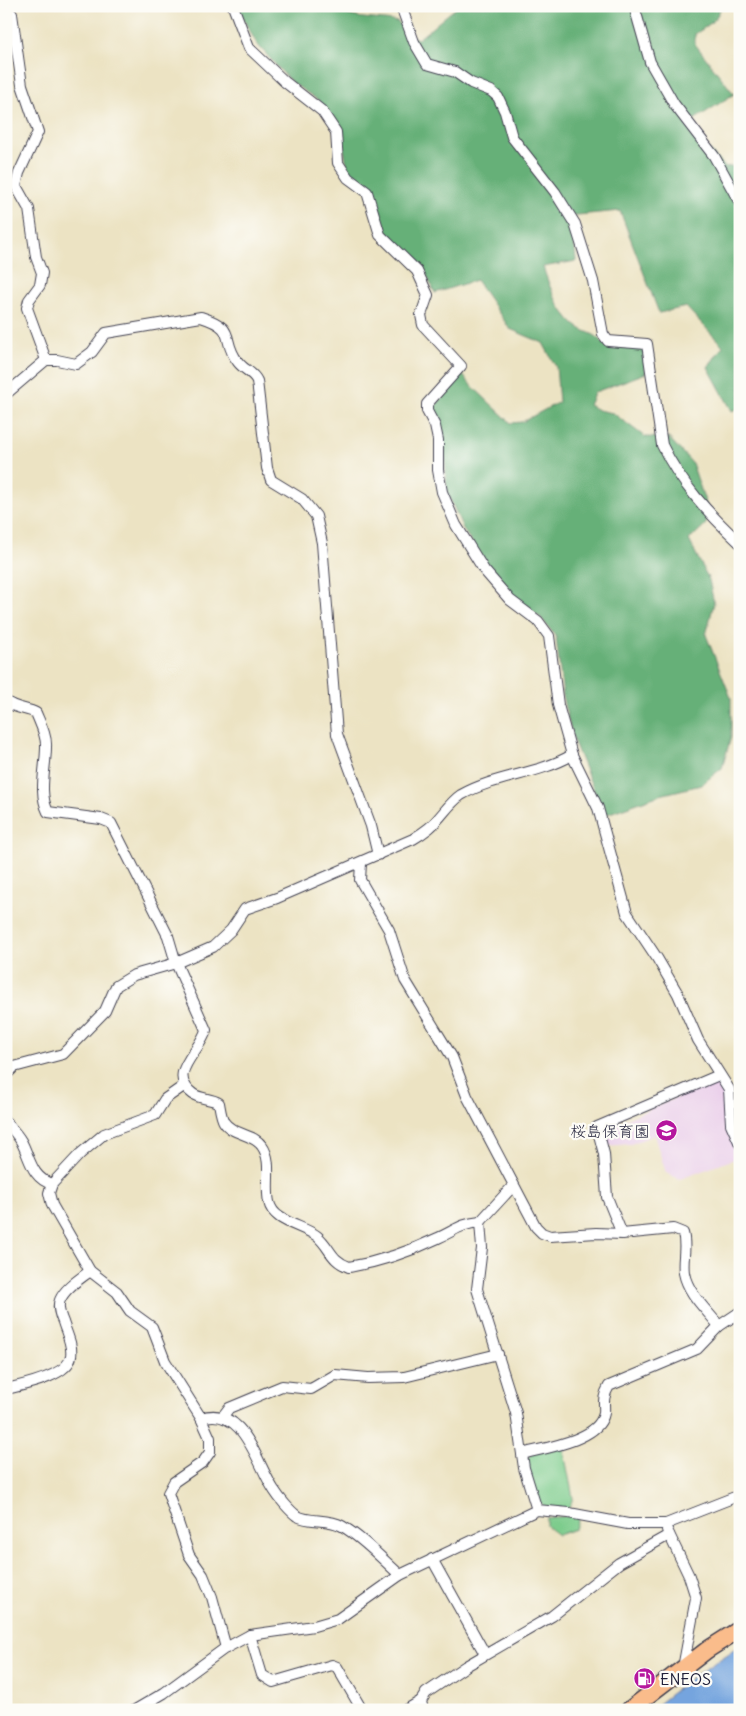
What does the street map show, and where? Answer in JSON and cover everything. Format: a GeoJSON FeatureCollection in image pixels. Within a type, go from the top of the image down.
{"type":"FeatureCollection","features":[{"type":"Feature","properties":{"kind":"main road"},"geometry":{"type":"LineString","coordinates":[[629,1710],[707,1650],[740,1629]]}},
{"type":"Feature","properties":{"kind":"street"},"geometry":{"type":"LineString","coordinates":[[233,6],[249,48],[285,82],[322,111],[336,132],[338,164],[348,178],[367,192],[380,236],[417,271],[428,296],[421,315],[423,325],[461,366],[427,404],[427,411],[435,426],[438,440],[438,470],[442,492],[456,525],[484,570],[510,600],[538,621],[548,636],[558,705],[572,755],[598,808],[627,913],[670,980],[698,1040],[729,1090],[731,1124],[740,1144]]}},
{"type":"Feature","properties":{"kind":"street"},"geometry":{"type":"LineString","coordinates":[[401,6],[414,42],[427,64],[455,72],[471,83],[491,91],[498,97],[505,112],[512,137],[555,192],[575,224],[593,281],[603,334],[608,341],[647,344],[662,445],[667,456],[695,497],[740,543]]}},
{"type":"Feature","properties":{"kind":"street"},"geometry":{"type":"LineString","coordinates":[[634,6],[650,62],[674,104],[714,156],[740,203]]}},
{"type":"Feature","properties":{"kind":"street"},"geometry":{"type":"LineString","coordinates":[[6,9],[12,14],[22,85],[38,132],[19,173],[16,186],[29,209],[36,257],[42,273],[40,285],[29,300],[27,308],[46,360]]}},
{"type":"Feature","properties":{"kind":"street"},"geometry":{"type":"LineString","coordinates":[[6,394],[46,360],[76,364],[92,352],[106,333],[201,317],[216,322],[225,328],[236,359],[258,381],[267,468],[271,480],[302,499],[316,516],[322,543],[338,734],[371,826],[378,855]]}},
{"type":"Feature","properties":{"kind":"street"},"geometry":{"type":"LineString","coordinates":[[6,701],[11,706],[28,708],[36,713],[47,746],[44,760],[43,803],[48,812],[101,819],[111,823],[168,936],[176,963],[206,1030],[204,1039],[186,1062],[183,1070],[185,1085],[196,1096],[212,1099],[219,1103],[224,1121],[230,1127],[260,1143],[266,1151],[269,1203],[275,1214],[316,1236],[340,1263],[349,1267],[358,1266],[438,1238],[465,1223],[480,1222],[513,1186]]}},
{"type":"Feature","properties":{"kind":"street"},"geometry":{"type":"LineString","coordinates":[[6,1075],[14,1068],[63,1054],[105,1011],[116,986],[134,975],[176,963],[213,947],[231,930],[246,909],[361,863],[413,839],[429,828],[459,796],[492,780],[560,762],[572,755]]}},
{"type":"Feature","properties":{"kind":"street"},"geometry":{"type":"LineString","coordinates":[[361,863],[360,880],[390,930],[405,980],[452,1057],[467,1096],[513,1186],[542,1234],[550,1236],[596,1233],[622,1234],[674,1229],[683,1233],[686,1243],[684,1271],[688,1287],[719,1326]]}},
{"type":"Feature","properties":{"kind":"street"},"geometry":{"type":"LineString","coordinates":[[622,1234],[607,1197],[604,1154],[597,1127],[719,1075]]}},
{"type":"Feature","properties":{"kind":"street"},"geometry":{"type":"LineString","coordinates":[[185,1085],[165,1098],[155,1115],[104,1134],[80,1154],[52,1184],[49,1193],[52,1205],[90,1271],[117,1292],[130,1311],[152,1327],[165,1361],[201,1418],[210,1438],[210,1452],[203,1462],[174,1482],[168,1493],[189,1555],[203,1575],[212,1597],[226,1648]]}},
{"type":"Feature","properties":{"kind":"street"},"geometry":{"type":"LineString","coordinates":[[6,1122],[21,1140],[30,1165],[45,1182],[52,1184]]}},
{"type":"Feature","properties":{"kind":"street"},"geometry":{"type":"LineString","coordinates":[[480,1222],[482,1248],[476,1289],[516,1413],[524,1468],[536,1510]]}},
{"type":"Feature","properties":{"kind":"street"},"geometry":{"type":"LineString","coordinates":[[6,1389],[51,1375],[67,1365],[71,1357],[71,1350],[59,1310],[59,1302],[63,1294],[90,1271]]}},
{"type":"Feature","properties":{"kind":"street"},"geometry":{"type":"LineString","coordinates":[[522,1454],[570,1441],[596,1429],[604,1417],[603,1397],[609,1386],[697,1349],[719,1326],[740,1312]]}},
{"type":"Feature","properties":{"kind":"street"},"geometry":{"type":"LineString","coordinates":[[223,1416],[229,1408],[282,1386],[311,1390],[335,1375],[368,1378],[404,1377],[498,1354]]}},
{"type":"Feature","properties":{"kind":"street"},"geometry":{"type":"LineString","coordinates":[[201,1418],[214,1414],[223,1416],[236,1424],[262,1464],[274,1490],[298,1516],[328,1520],[342,1526],[400,1576]]}},
{"type":"Feature","properties":{"kind":"street"},"geometry":{"type":"LineString","coordinates":[[135,1710],[164,1693],[226,1648],[250,1635],[314,1626],[338,1619],[400,1576],[536,1510],[569,1513],[628,1524],[666,1524],[740,1495]]}},
{"type":"Feature","properties":{"kind":"street"},"geometry":{"type":"LineString","coordinates":[[666,1524],[669,1535],[689,1576],[696,1598],[682,1670]]}},
{"type":"Feature","properties":{"kind":"street"},"geometry":{"type":"LineString","coordinates":[[406,1710],[422,1705],[426,1693],[485,1654],[552,1616],[619,1562],[669,1535]]}},
{"type":"Feature","properties":{"kind":"street"},"geometry":{"type":"LineString","coordinates":[[432,1559],[485,1654]]}},
{"type":"Feature","properties":{"kind":"street"},"geometry":{"type":"LineString","coordinates":[[250,1635],[262,1675],[273,1682],[332,1665],[337,1667],[362,1710]]}},
{"type":"Feature","properties":{"kind":"shaded area","name":"桜島保育園"},"geometry":{"type":"Polygon","coordinates":[[[718,1080],[726,1101],[727,1125],[731,1139],[740,1151],[740,1157],[680,1179],[666,1173],[654,1135],[631,1144],[606,1146],[603,1129],[718,1080]]]}},
{"type":"Feature","properties":{"kind":"green space"},"geometry":{"type":"Polygon","coordinates":[[[236,6],[340,6],[343,13],[349,15],[398,22],[407,35],[418,39],[459,6],[721,6],[714,19],[695,34],[695,44],[734,94],[686,125],[725,167],[740,165],[740,408],[732,411],[708,367],[723,346],[686,307],[659,313],[620,211],[567,216],[574,238],[576,261],[543,267],[559,306],[575,325],[594,335],[607,347],[637,348],[644,351],[646,373],[595,392],[589,405],[598,410],[613,413],[645,437],[669,438],[692,463],[710,516],[705,525],[689,540],[709,580],[714,603],[706,635],[731,698],[731,737],[722,768],[701,785],[660,795],[604,815],[574,742],[564,704],[556,637],[541,618],[506,592],[464,531],[447,492],[444,441],[433,408],[462,374],[511,423],[522,422],[559,402],[556,367],[543,343],[510,329],[476,280],[435,293],[422,266],[389,236],[371,187],[349,174],[339,125],[318,100],[291,82],[257,44],[236,6]]]}},
{"type":"Feature","properties":{"kind":"green space"},"geometry":{"type":"Polygon","coordinates":[[[563,1447],[573,1498],[569,1508],[557,1510],[541,1504],[536,1497],[530,1479],[527,1458],[534,1453],[563,1447]]]}},
{"type":"Feature","properties":{"kind":"green space"},"geometry":{"type":"Polygon","coordinates":[[[579,1517],[575,1529],[558,1535],[546,1526],[546,1518],[579,1517]]]}},
{"type":"Feature","properties":{"kind":"water"},"geometry":{"type":"Polygon","coordinates":[[[740,1646],[740,1710],[650,1710],[690,1679],[740,1646]]]}},
{"type":"Feature","properties":{"kind":"place","name":"桜島保育園"},"geometry":{"type":"Point","coordinates":[666,1131]}},
{"type":"Feature","properties":{"kind":"place","name":"ENEOS"},"geometry":{"type":"Point","coordinates":[644,1679]}}]}
